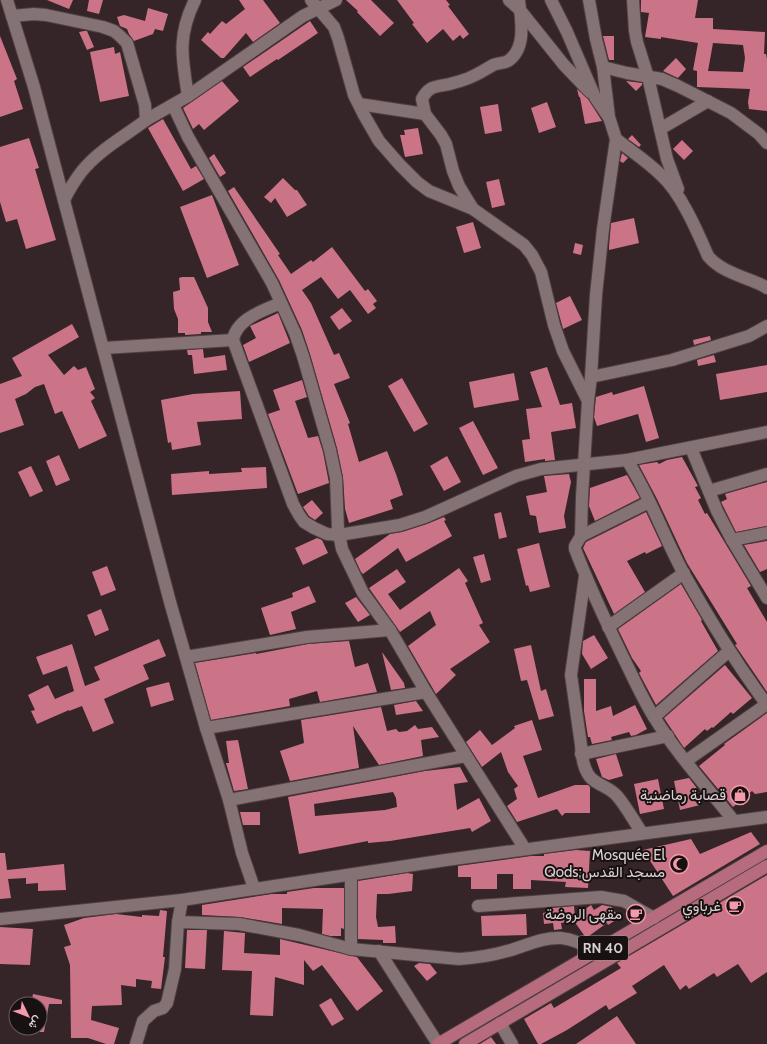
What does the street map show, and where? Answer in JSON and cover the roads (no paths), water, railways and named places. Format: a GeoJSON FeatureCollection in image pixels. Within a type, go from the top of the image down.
{"type":"FeatureCollection","features":[{"type":"Feature","properties":{"kind":"highway","name":"RN 40"},"geometry":{"type":"LineString","coordinates":[[438,1044],[767,851]]}},
{"type":"Feature","properties":{"kind":"highway","name":"RN 40"},"geometry":{"type":"LineString","coordinates":[[465,1044],[767,866]]}},
{"type":"Feature","properties":{"kind":"street"},"geometry":{"type":"LineString","coordinates":[[7,0],[34,87],[170,602],[206,728],[229,800],[242,852],[254,888]]}},
{"type":"Feature","properties":{"kind":"street"},"geometry":{"type":"LineString","coordinates":[[188,96],[182,52],[185,25],[195,0]]}},
{"type":"Feature","properties":{"kind":"street"},"geometry":{"type":"LineString","coordinates":[[64,200],[72,184],[83,170],[99,155],[146,120],[188,96],[303,16],[315,4],[336,0]]}},
{"type":"Feature","properties":{"kind":"street"},"geometry":{"type":"LineString","coordinates":[[509,0],[519,5],[564,65],[595,97],[609,117]]}},
{"type":"Feature","properties":{"kind":"street"},"geometry":{"type":"LineString","coordinates":[[551,0],[567,32],[595,97]]}},
{"type":"Feature","properties":{"kind":"street"},"geometry":{"type":"LineString","coordinates":[[589,0],[596,40],[603,67],[609,117],[616,139],[603,230],[596,295],[584,465],[581,536],[575,549],[585,576],[608,627],[654,717],[686,761],[734,821]]}},
{"type":"Feature","properties":{"kind":"street"},"geometry":{"type":"LineString","coordinates":[[633,0],[635,31],[648,77],[667,159],[685,208],[708,256],[713,262],[722,268],[767,288]]}},
{"type":"Feature","properties":{"kind":"street"},"geometry":{"type":"LineString","coordinates":[[315,4],[334,27],[354,95],[380,142],[416,182],[429,191],[473,209],[524,245],[532,255],[542,272],[554,325],[563,351],[588,401]]}},
{"type":"Feature","properties":{"kind":"street"},"geometry":{"type":"LineString","coordinates":[[473,209],[459,186],[453,171],[446,144],[425,114],[422,98],[427,90],[433,87],[471,77],[494,65],[506,62],[513,57],[521,40],[519,5]]}},
{"type":"Feature","properties":{"kind":"street"},"geometry":{"type":"LineString","coordinates":[[12,16],[46,14],[103,27],[114,31],[127,43],[145,105],[146,120]]}},
{"type":"Feature","properties":{"kind":"street"},"geometry":{"type":"LineString","coordinates":[[603,67],[662,80],[678,86],[731,112],[759,134],[767,143]]}},
{"type":"Feature","properties":{"kind":"street"},"geometry":{"type":"LineString","coordinates":[[660,129],[708,100]]}},
{"type":"Feature","properties":{"kind":"street"},"geometry":{"type":"LineString","coordinates":[[359,104],[425,114]]}},
{"type":"Feature","properties":{"kind":"street"},"geometry":{"type":"LineString","coordinates":[[173,105],[188,137],[272,283],[295,333],[330,450],[336,478],[339,535],[342,549],[363,593],[390,630],[426,692],[525,849]]}},
{"type":"Feature","properties":{"kind":"street"},"geometry":{"type":"LineString","coordinates":[[616,139],[662,176],[669,183],[685,208]]}},
{"type":"Feature","properties":{"kind":"street"},"geometry":{"type":"LineString","coordinates":[[281,303],[255,315],[242,324],[234,334],[233,340],[293,504],[304,522],[327,534],[339,535],[400,524],[425,517],[516,476],[541,469],[627,460],[767,432]]}},
{"type":"Feature","properties":{"kind":"street"},"geometry":{"type":"LineString","coordinates":[[591,377],[672,360],[749,336],[767,326]]}},
{"type":"Feature","properties":{"kind":"street"},"geometry":{"type":"LineString","coordinates":[[104,348],[233,340]]}},
{"type":"Feature","properties":{"kind":"street"},"geometry":{"type":"LineString","coordinates":[[691,448],[732,540],[767,598]]}},
{"type":"Feature","properties":{"kind":"street"},"geometry":{"type":"LineString","coordinates":[[627,460],[639,479],[684,573],[729,651],[767,704],[686,761]]}},
{"type":"Feature","properties":{"kind":"street"},"geometry":{"type":"LineString","coordinates":[[709,491],[767,474]]}},
{"type":"Feature","properties":{"kind":"street"},"geometry":{"type":"LineString","coordinates":[[581,536],[649,502]]}},
{"type":"Feature","properties":{"kind":"street"},"geometry":{"type":"LineString","coordinates":[[732,540],[767,533]]}},
{"type":"Feature","properties":{"kind":"street"},"geometry":{"type":"LineString","coordinates":[[608,627],[684,573]]}},
{"type":"Feature","properties":{"kind":"street"},"geometry":{"type":"LineString","coordinates":[[585,576],[571,675],[581,754],[588,774],[593,780],[612,790],[642,833]]}},
{"type":"Feature","properties":{"kind":"street"},"geometry":{"type":"LineString","coordinates":[[186,657],[301,638],[390,630]]}},
{"type":"Feature","properties":{"kind":"street"},"geometry":{"type":"LineString","coordinates":[[654,717],[729,651]]}},
{"type":"Feature","properties":{"kind":"street"},"geometry":{"type":"LineString","coordinates":[[206,728],[426,692]]}},
{"type":"Feature","properties":{"kind":"street"},"geometry":{"type":"LineString","coordinates":[[581,754],[668,736]]}},
{"type":"Feature","properties":{"kind":"street"},"geometry":{"type":"LineString","coordinates":[[229,800],[466,756]]}},
{"type":"Feature","properties":{"kind":"street"},"geometry":{"type":"LineString","coordinates":[[0,919],[182,900],[446,860],[767,817]]}},
{"type":"Feature","properties":{"kind":"street"},"geometry":{"type":"LineString","coordinates":[[351,875],[351,948]]}},
{"type":"Feature","properties":{"kind":"street"},"geometry":{"type":"LineString","coordinates":[[478,906],[601,897],[624,901],[654,918]]}},
{"type":"Feature","properties":{"kind":"street"},"geometry":{"type":"LineString","coordinates":[[136,1044],[143,1021],[154,1011],[163,1008],[167,1003],[175,969],[178,922],[182,900]]}},
{"type":"Feature","properties":{"kind":"street"},"geometry":{"type":"LineString","coordinates":[[178,922],[239,924],[299,935],[351,948],[459,959],[473,958],[508,951],[547,939],[562,938],[576,941],[595,952]]}},
{"type":"Feature","properties":{"kind":"street"},"geometry":{"type":"LineString","coordinates":[[380,952],[438,1044]]}},
{"type":"Feature","properties":{"kind":"street"},"geometry":{"type":"LineString","coordinates":[[500,1023],[512,1044]]}},
{"type":"Feature","properties":{"kind":"place","name":"قصابة رماضنية"},"geometry":{"type":"Point","coordinates":[740,795]}},
{"type":"Feature","properties":{"kind":"place","name":"Mosquée El Qods;مسجد القدس"},"geometry":{"type":"Point","coordinates":[679,864]}},
{"type":"Feature","properties":{"kind":"place","name":"غرباوي"},"geometry":{"type":"Point","coordinates":[735,906]}},
{"type":"Feature","properties":{"kind":"place","name":"مقهى الروضة"},"geometry":{"type":"Point","coordinates":[636,914]}}]}
